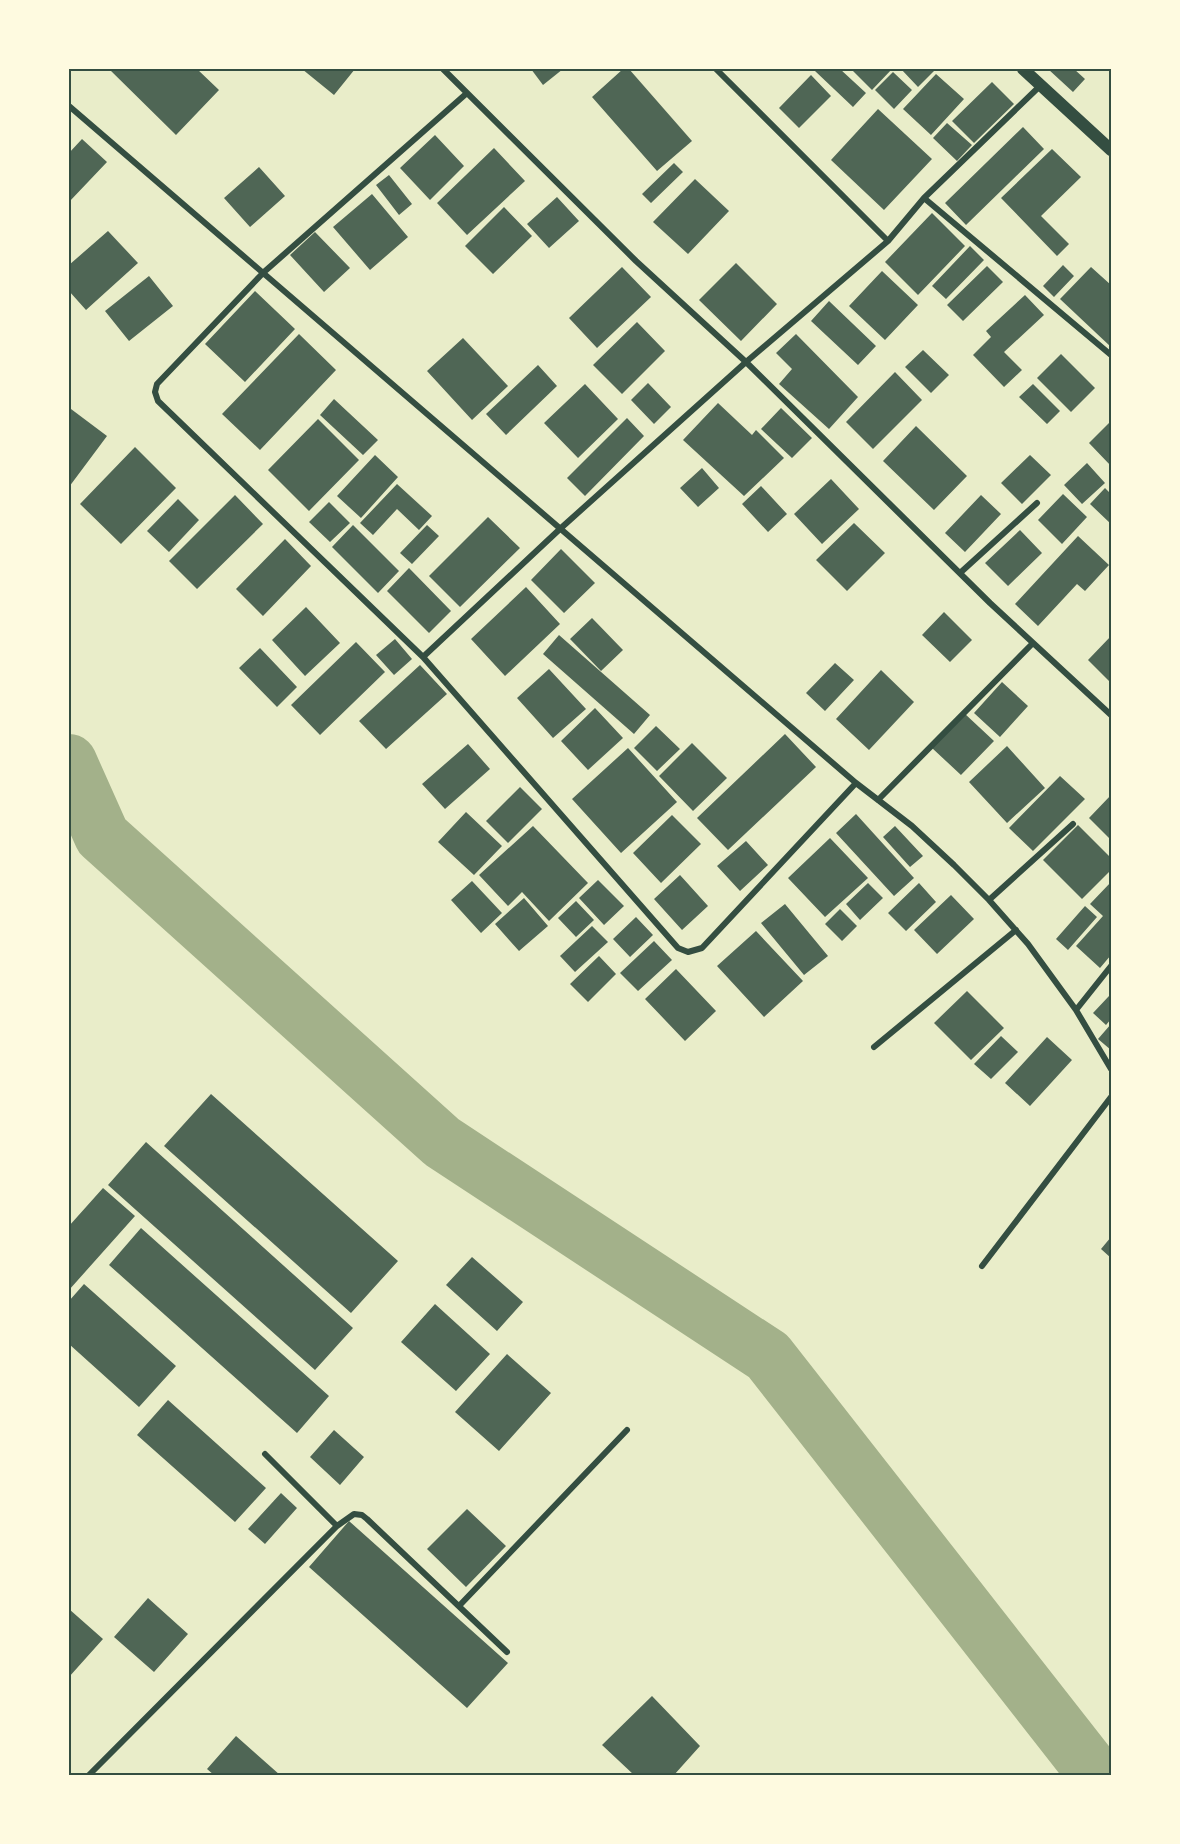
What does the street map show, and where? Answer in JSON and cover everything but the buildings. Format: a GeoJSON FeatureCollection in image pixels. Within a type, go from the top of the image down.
{"type":"FeatureCollection","features":[{"type":"Feature","properties":{"kind":"main road"},"geometry":{"type":"LineString","coordinates":[[1023,69],[1111,150]]}},
{"type":"Feature","properties":{"kind":"street"},"geometry":{"type":"LineString","coordinates":[[443,69],[636,261],[746,362],[960,573],[1111,715]]}},
{"type":"Feature","properties":{"kind":"street"},"geometry":{"type":"LineString","coordinates":[[716,69],[888,241]]}},
{"type":"Feature","properties":{"kind":"street"},"geometry":{"type":"LineString","coordinates":[[423,657],[561,528],[746,362],[888,241],[924,198],[1041,85]]}},
{"type":"Feature","properties":{"kind":"street"},"geometry":{"type":"LineString","coordinates":[[467,93],[264,272],[157,384],[155,392],[158,401],[423,657],[678,948],[688,952],[702,948],[856,783]]}},
{"type":"Feature","properties":{"kind":"street"},"geometry":{"type":"LineString","coordinates":[[69,106],[856,783],[912,826],[989,900],[1028,944],[1076,1010],[1111,1069]]}},
{"type":"Feature","properties":{"kind":"street"},"geometry":{"type":"LineString","coordinates":[[924,198],[1111,355]]}},
{"type":"Feature","properties":{"kind":"street"},"geometry":{"type":"LineString","coordinates":[[960,573],[1037,503]]}},
{"type":"Feature","properties":{"kind":"street"},"geometry":{"type":"LineString","coordinates":[[878,800],[1033,643]]}},
{"type":"Feature","properties":{"kind":"street"},"geometry":{"type":"LineString","coordinates":[[989,900],[1073,824]]}},
{"type":"Feature","properties":{"kind":"street"},"geometry":{"type":"LineString","coordinates":[[874,1047],[1016,930]]}},
{"type":"Feature","properties":{"kind":"street"},"geometry":{"type":"LineString","coordinates":[[1076,1010],[1111,966]]}},
{"type":"Feature","properties":{"kind":"street"},"geometry":{"type":"LineString","coordinates":[[982,1266],[1111,1098]]}},
{"type":"Feature","properties":{"kind":"street"},"geometry":{"type":"LineString","coordinates":[[459,1606],[627,1430]]}},
{"type":"Feature","properties":{"kind":"street"},"geometry":{"type":"LineString","coordinates":[[265,1454],[337,1526]]}},
{"type":"Feature","properties":{"kind":"street"},"geometry":{"type":"LineString","coordinates":[[89,1775],[337,1526],[354,1514],[362,1515],[507,1652]]}},
{"type":"Feature","properties":{"kind":"waterway"},"geometry":{"type":"LineString","coordinates":[[69,762],[102,836],[442,1142],[768,1356],[1096,1775]]}}]}
